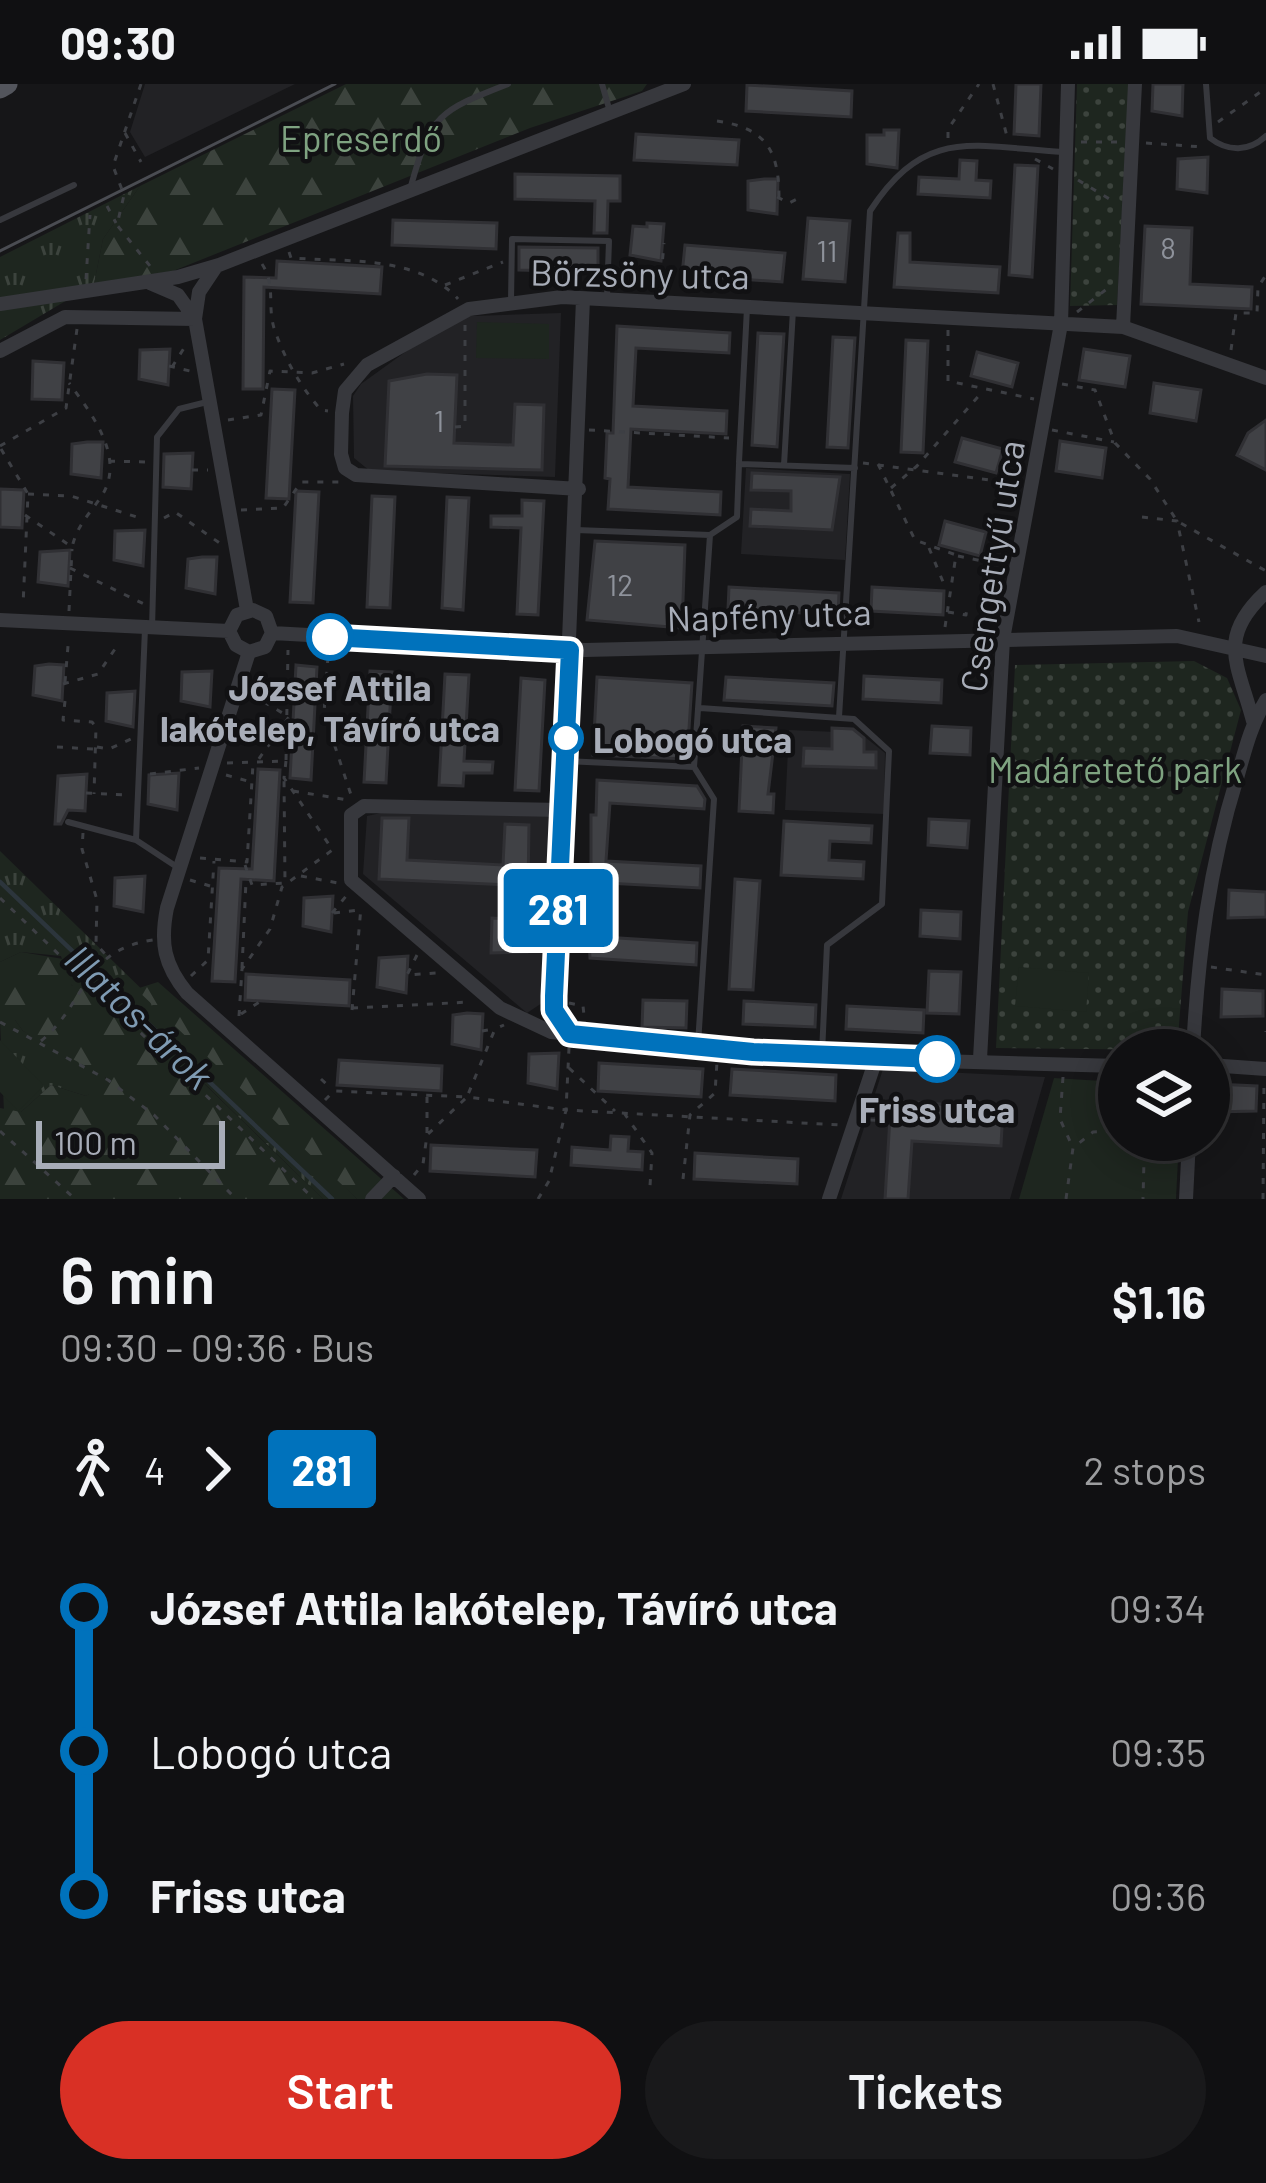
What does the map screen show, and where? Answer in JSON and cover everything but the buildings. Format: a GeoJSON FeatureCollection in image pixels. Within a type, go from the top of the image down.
{"type":"FeatureCollection","features":[{"type":"Feature","properties":{"kind":"street"},"geometry":{"type":"LineString","coordinates":[[0,304],[178,277],[219,265],[684,84]]}},
{"type":"Feature","properties":{"kind":"street","name":"Csengettyű utca"},"geometry":{"type":"LineString","coordinates":[[980,1059],[1003,638],[1061,324],[1068,84]]}},
{"type":"Feature","properties":{"kind":"street"},"geometry":{"type":"LineString","coordinates":[[1123,327],[1135,84]]}},
{"type":"Feature","properties":{"kind":"street"},"geometry":{"type":"LineString","coordinates":[[219,265],[199,292],[195,319],[247,610]]}},
{"type":"Feature","properties":{"kind":"street"},"geometry":{"type":"LineString","coordinates":[[143,281],[178,295],[195,319]]}},
{"type":"Feature","properties":{"kind":"street","name":"Börzsöny utca"},"geometry":{"type":"LineString","coordinates":[[342,412],[345,391],[367,365],[460,306],[607,297],[1123,327],[1266,378]]}},
{"type":"Feature","properties":{"kind":"street"},"geometry":{"type":"LineString","coordinates":[[570,1034],[554,1010],[584,299]]}},
{"type":"Feature","properties":{"kind":"street"},"geometry":{"type":"LineString","coordinates":[[0,351],[54,321],[80,317],[195,319]]}},
{"type":"Feature","properties":{"kind":"street"},"geometry":{"type":"LineString","coordinates":[[342,412],[346,468],[367,479],[579,489]]}},
{"type":"Feature","properties":{"kind":"street"},"geometry":{"type":"LineString","coordinates":[[1253,721],[1232,646],[1241,619],[1266,592]]}},
{"type":"Feature","properties":{"kind":"street"},"geometry":{"type":"LineString","coordinates":[[247,610],[266,616],[272,633],[265,647],[249,652],[236,645],[230,631],[236,615],[247,610]]}},
{"type":"Feature","properties":{"kind":"street"},"geometry":{"type":"LineString","coordinates":[[0,620],[230,631]]}},
{"type":"Feature","properties":{"kind":"street","name":"Napfény utca"},"geometry":{"type":"LineString","coordinates":[[272,633],[570,650],[1177,636],[1266,656]]}},
{"type":"Feature","properties":{"kind":"street"},"geometry":{"type":"LineString","coordinates":[[249,652],[161,939],[167,964],[181,985],[419,1199]]}},
{"type":"Feature","properties":{"kind":"street"},"geometry":{"type":"LineString","coordinates":[[1193,1029],[1198,965],[1219,838],[1253,721],[1266,700]]}},
{"type":"Feature","properties":{"kind":"street"},"geometry":{"type":"LineString","coordinates":[[562,810],[355,806],[351,835],[358,890],[517,1020],[570,1034],[822,1057],[1098,1065]]}},
{"type":"Feature","properties":{"kind":"street"},"geometry":{"type":"LineString","coordinates":[[829,1199],[876,1059]]}},
{"type":"Feature","properties":{"kind":"street"},"geometry":{"type":"LineString","coordinates":[[1230,1066],[1265,1069]]}},
{"type":"Feature","properties":{"kind":"street"},"geometry":{"type":"LineString","coordinates":[[1186,1199],[1188,1161]]}},
{"type":"Feature","properties":{"kind":"street"},"geometry":{"type":"LineString","coordinates":[[372,1199],[399,1181]]}},
{"type":"Feature","properties":{"kind":"lane"},"geometry":{"type":"LineString","coordinates":[[411,187],[430,127],[440,116],[508,84]]}},
{"type":"Feature","properties":{"kind":"lane"},"geometry":{"type":"LineString","coordinates":[[602,84],[611,116]]}},
{"type":"Feature","properties":{"kind":"lane"},"geometry":{"type":"LineString","coordinates":[[1206,84],[1206,130],[1225,148],[1245,148],[1266,136]]}},
{"type":"Feature","properties":{"kind":"lane"},"geometry":{"type":"LineString","coordinates":[[839,717],[870,211],[905,169],[926,153],[948,146],[1063,150]]}},
{"type":"Feature","properties":{"kind":"lane"},"geometry":{"type":"LineString","coordinates":[[0,220],[74,185]]}},
{"type":"Feature","properties":{"kind":"lane"},"geometry":{"type":"LineString","coordinates":[[511,301],[512,239],[609,241],[607,297]]}},
{"type":"Feature","properties":{"kind":"lane"},"geometry":{"type":"LineString","coordinates":[[577,530],[710,535],[736,517],[747,304]]}},
{"type":"Feature","properties":{"kind":"lane"},"geometry":{"type":"LineString","coordinates":[[784,465],[794,307]]}},
{"type":"Feature","properties":{"kind":"lane"},"geometry":{"type":"LineString","coordinates":[[136,840],[135,796],[158,520],[157,437],[179,409],[210,401]]}},
{"type":"Feature","properties":{"kind":"lane"},"geometry":{"type":"LineString","coordinates":[[739,464],[855,466]]}},
{"type":"Feature","properties":{"kind":"lane"},"geometry":{"type":"LineString","coordinates":[[698,1046],[714,799],[694,767],[710,535]]}},
{"type":"Feature","properties":{"kind":"lane"},"geometry":{"type":"LineString","coordinates":[[700,708],[854,719],[890,751],[886,888],[875,911],[826,946],[822,1057]]}},
{"type":"Feature","properties":{"kind":"lane"},"geometry":{"type":"LineString","coordinates":[[564,761],[694,767]]}},
{"type":"Feature","properties":{"kind":"lane"},"geometry":{"type":"LineString","coordinates":[[68,822],[136,840],[180,867]]}},
{"type":"Feature","properties":{"kind":"path"},"geometry":{"type":"LineString","coordinates":[[117,225],[122,196],[112,166],[141,84]]}},
{"type":"Feature","properties":{"kind":"path"},"geometry":{"type":"LineString","coordinates":[[948,146],[948,129],[979,84]]}},
{"type":"Feature","properties":{"kind":"path"},"geometry":{"type":"LineString","coordinates":[[993,84],[1015,149],[1129,206]]}},
{"type":"Feature","properties":{"kind":"path"},"geometry":{"type":"LineString","coordinates":[[1189,146],[1266,88]]}},
{"type":"Feature","properties":{"kind":"path"},"geometry":{"type":"LineString","coordinates":[[717,122],[740,124],[766,137],[777,161],[778,198],[789,203],[801,197]]}},
{"type":"Feature","properties":{"kind":"path"},"geometry":{"type":"LineString","coordinates":[[124,131],[141,162]]}},
{"type":"Feature","properties":{"kind":"path"},"geometry":{"type":"LineString","coordinates":[[1063,150],[1081,142],[1225,148]]}},
{"type":"Feature","properties":{"kind":"path"},"geometry":{"type":"LineString","coordinates":[[107,206],[137,256],[178,277]]}},
{"type":"Feature","properties":{"kind":"path"},"geometry":{"type":"LineString","coordinates":[[86,290],[90,215]]}},
{"type":"Feature","properties":{"kind":"path"},"geometry":{"type":"LineString","coordinates":[[285,236],[291,258],[395,267],[443,286],[460,306],[468,337],[465,426],[455,427]]}},
{"type":"Feature","properties":{"kind":"path"},"geometry":{"type":"LineString","coordinates":[[659,300],[664,243]]}},
{"type":"Feature","properties":{"kind":"path"},"geometry":{"type":"LineString","coordinates":[[252,249],[272,279],[273,324],[294,373],[321,410],[342,412]]}},
{"type":"Feature","properties":{"kind":"path"},"geometry":{"type":"LineString","coordinates":[[443,286],[511,259]]}},
{"type":"Feature","properties":{"kind":"path"},"geometry":{"type":"LineString","coordinates":[[1061,324],[1125,274]]}},
{"type":"Feature","properties":{"kind":"path"},"geometry":{"type":"LineString","coordinates":[[1226,363],[1235,341],[1236,313],[1257,313],[1258,287],[1266,275]]}},
{"type":"Feature","properties":{"kind":"path"},"geometry":{"type":"LineString","coordinates":[[949,316],[948,381],[1048,401]]}},
{"type":"Feature","properties":{"kind":"path"},"geometry":{"type":"LineString","coordinates":[[22,622],[28,494],[0,447],[65,408],[80,317]]}},
{"type":"Feature","properties":{"kind":"path"},"geometry":{"type":"LineString","coordinates":[[187,343],[171,366],[193,372]]}},
{"type":"Feature","properties":{"kind":"path"},"geometry":{"type":"LineString","coordinates":[[214,422],[261,415],[265,374],[344,364]]}},
{"type":"Feature","properties":{"kind":"path"},"geometry":{"type":"LineString","coordinates":[[68,382],[107,436],[105,493],[78,522],[72,547],[68,625]]}},
{"type":"Feature","properties":{"kind":"path"},"geometry":{"type":"LineString","coordinates":[[1051,382],[1095,390],[1115,442],[1150,479],[1178,521],[1199,622]]}},
{"type":"Feature","properties":{"kind":"path"},"geometry":{"type":"LineString","coordinates":[[890,489],[917,466],[984,390]]}},
{"type":"Feature","properties":{"kind":"path"},"geometry":{"type":"LineString","coordinates":[[1043,428],[1115,442]]}},
{"type":"Feature","properties":{"kind":"path"},"geometry":{"type":"LineString","coordinates":[[581,429],[740,438]]}},
{"type":"Feature","properties":{"kind":"path"},"geometry":{"type":"LineString","coordinates":[[106,461],[155,462]]}},
{"type":"Feature","properties":{"kind":"path"},"geometry":{"type":"LineString","coordinates":[[878,464],[908,531],[956,555],[1017,568]]}},
{"type":"Feature","properties":{"kind":"path"},"geometry":{"type":"LineString","coordinates":[[855,466],[917,466],[1033,487]]}},
{"type":"Feature","properties":{"kind":"path"},"geometry":{"type":"LineString","coordinates":[[192,470],[222,471]]}},
{"type":"Feature","properties":{"kind":"path"},"geometry":{"type":"LineString","coordinates":[[229,511],[284,508],[301,482],[367,479]]}},
{"type":"Feature","properties":{"kind":"path"},"geometry":{"type":"LineString","coordinates":[[28,494],[97,502],[158,520],[175,512],[221,544],[235,542]]}},
{"type":"Feature","properties":{"kind":"path"},"geometry":{"type":"LineString","coordinates":[[25,515],[72,547]]}},
{"type":"Feature","properties":{"kind":"path"},"geometry":{"type":"LineString","coordinates":[[1142,517],[1178,521],[1266,572]]}},
{"type":"Feature","properties":{"kind":"path"},"geometry":{"type":"LineString","coordinates":[[928,545],[947,590]]}},
{"type":"Feature","properties":{"kind":"path"},"geometry":{"type":"LineString","coordinates":[[945,640],[947,590],[956,555]]}},
{"type":"Feature","properties":{"kind":"path"},"geometry":{"type":"LineString","coordinates":[[70,568],[153,608]]}},
{"type":"Feature","properties":{"kind":"path"},"geometry":{"type":"LineString","coordinates":[[946,612],[966,615],[968,606]]}},
{"type":"Feature","properties":{"kind":"path"},"geometry":{"type":"LineString","coordinates":[[242,969],[270,929],[285,883],[289,634]]}},
{"type":"Feature","properties":{"kind":"path"},"geometry":{"type":"LineString","coordinates":[[68,646],[64,684],[98,674],[115,649]]}},
{"type":"Feature","properties":{"kind":"path"},"geometry":{"type":"LineString","coordinates":[[328,657],[324,713],[355,806]]}},
{"type":"Feature","properties":{"kind":"path"},"geometry":{"type":"LineString","coordinates":[[259,700],[289,717]]}},
{"type":"Feature","properties":{"kind":"path"},"geometry":{"type":"LineString","coordinates":[[64,701],[63,720],[92,722],[96,727],[94,794]]}},
{"type":"Feature","properties":{"kind":"path"},"geometry":{"type":"LineString","coordinates":[[239,1016],[244,862],[255,762],[289,717]]}},
{"type":"Feature","properties":{"kind":"path"},"geometry":{"type":"LineString","coordinates":[[57,747],[109,748],[139,735]]}},
{"type":"Feature","properties":{"kind":"path"},"geometry":{"type":"LineString","coordinates":[[136,775],[286,760]]}},
{"type":"Feature","properties":{"kind":"path"},"geometry":{"type":"LineString","coordinates":[[213,767],[252,783]]}},
{"type":"Feature","properties":{"kind":"path"},"geometry":{"type":"LineString","coordinates":[[284,778],[333,850]]}},
{"type":"Feature","properties":{"kind":"path"},"geometry":{"type":"LineString","coordinates":[[291,791],[355,806]]}},
{"type":"Feature","properties":{"kind":"path"},"geometry":{"type":"LineString","coordinates":[[86,794],[135,796]]}},
{"type":"Feature","properties":{"kind":"path"},"geometry":{"type":"LineString","coordinates":[[84,825],[82,849],[97,900],[97,944],[106,958]]}},
{"type":"Feature","properties":{"kind":"path"},"geometry":{"type":"LineString","coordinates":[[246,877],[253,885],[285,883],[351,835]]}},
{"type":"Feature","properties":{"kind":"path"},"geometry":{"type":"LineString","coordinates":[[180,867],[214,859],[244,862]]}},
{"type":"Feature","properties":{"kind":"path"},"geometry":{"type":"LineString","coordinates":[[181,985],[208,960],[214,859]]}},
{"type":"Feature","properties":{"kind":"path"},"geometry":{"type":"LineString","coordinates":[[180,867],[212,887]]}},
{"type":"Feature","properties":{"kind":"path"},"geometry":{"type":"LineString","coordinates":[[299,875],[358,890]]}},
{"type":"Feature","properties":{"kind":"path"},"geometry":{"type":"LineString","coordinates":[[358,890],[362,910],[352,1009],[490,999]]}},
{"type":"Feature","properties":{"kind":"path"},"geometry":{"type":"LineString","coordinates":[[358,890],[332,914],[362,910]]}},
{"type":"Feature","properties":{"kind":"path"},"geometry":{"type":"LineString","coordinates":[[0,898],[87,976],[314,1199]]}},
{"type":"Feature","properties":{"kind":"path"},"geometry":{"type":"LineString","coordinates":[[40,1042],[87,976],[106,958],[130,944],[161,939]]}},
{"type":"Feature","properties":{"kind":"path"},"geometry":{"type":"LineString","coordinates":[[422,944],[407,975],[456,971]]}},
{"type":"Feature","properties":{"kind":"path"},"geometry":{"type":"LineString","coordinates":[[1198,965],[1266,975]]}},
{"type":"Feature","properties":{"kind":"path"},"geometry":{"type":"LineString","coordinates":[[225,1025],[261,1001]]}},
{"type":"Feature","properties":{"kind":"path"},"geometry":{"type":"LineString","coordinates":[[563,1003],[583,1006],[585,1025]]}},
{"type":"Feature","properties":{"kind":"path"},"geometry":{"type":"LineString","coordinates":[[482,1031],[517,1020]]}},
{"type":"Feature","properties":{"kind":"path"},"geometry":{"type":"LineString","coordinates":[[0,1022],[108,1080],[154,1115],[236,1199]]}},
{"type":"Feature","properties":{"kind":"path"},"geometry":{"type":"LineString","coordinates":[[427,1135],[467,1097],[495,1029]]}},
{"type":"Feature","properties":{"kind":"path"},"geometry":{"type":"LineString","coordinates":[[538,1199],[549,1180],[566,1110],[570,1034]]}},
{"type":"Feature","properties":{"kind":"path"},"geometry":{"type":"LineString","coordinates":[[683,1179],[690,1115],[715,1093],[718,1048]]}},
{"type":"Feature","properties":{"kind":"path"},"geometry":{"type":"LineString","coordinates":[[1064,1063],[1060,1119],[1073,1148],[1066,1199]]}},
{"type":"Feature","properties":{"kind":"path"},"geometry":{"type":"LineString","coordinates":[[568,1067],[620,1112],[652,1153],[650,1186]]}},
{"type":"Feature","properties":{"kind":"path"},"geometry":{"type":"LineString","coordinates":[[1263,1199],[1265,1069]]}},
{"type":"Feature","properties":{"kind":"path"},"geometry":{"type":"LineString","coordinates":[[321,1079],[334,1090],[427,1092],[566,1110],[890,1121]]}},
{"type":"Feature","properties":{"kind":"path"},"geometry":{"type":"LineString","coordinates":[[318,1108],[334,1090]]}},
{"type":"Feature","properties":{"kind":"path"},"geometry":{"type":"LineString","coordinates":[[399,1181],[423,1164],[427,1092]]}},
{"type":"Feature","properties":{"kind":"path"},"geometry":{"type":"LineString","coordinates":[[0,1131],[75,1199]]}},
{"type":"Feature","properties":{"kind":"path"},"geometry":{"type":"LineString","coordinates":[[1073,1148],[1098,1132]]}},
{"type":"Feature","properties":{"kind":"path"},"geometry":{"type":"LineString","coordinates":[[1143,1199],[1144,1161]]}},
{"type":"Feature","properties":{"kind":"shaded area"},"geometry":{"type":"Polygon","coordinates":[[[145,84],[295,84],[145,157],[130,132],[145,84]]]}},
{"type":"Feature","properties":{"kind":"shaded area"},"geometry":{"type":"Polygon","coordinates":[[[462,311],[473,316],[561,313],[555,477],[370,471],[354,458],[353,396],[361,384],[462,311]]]}},
{"type":"Feature","properties":{"kind":"shaded area"},"geometry":{"type":"Polygon","coordinates":[[[746,468],[850,474],[845,560],[741,554],[746,468]]]}},
{"type":"Feature","properties":{"kind":"shaded area"},"geometry":{"type":"Polygon","coordinates":[[[789,730],[860,733],[885,753],[884,814],[785,810],[789,730]]]}},
{"type":"Feature","properties":{"kind":"shaded area"},"geometry":{"type":"Polygon","coordinates":[[[417,805],[552,810],[545,1001],[527,1013],[363,874],[367,816],[417,805]]]}},
{"type":"Feature","properties":{"kind":"shaded area"},"geometry":{"type":"Polygon","coordinates":[[[883,1069],[1045,1077],[1010,1199],[841,1199],[883,1069]]]}},
{"type":"Feature","properties":{"kind":"green space","name":"Epreserdő"},"geometry":{"type":"Polygon","coordinates":[[[346,84],[647,84],[642,91],[530,128],[173,271],[94,284],[103,239],[140,186],[346,84]]]}},
{"type":"Feature","properties":{"kind":"green space"},"geometry":{"type":"Polygon","coordinates":[[[1077,84],[1129,84],[1117,305],[1070,306],[1077,84]]]}},
{"type":"Feature","properties":{"kind":"green space"},"geometry":{"type":"Polygon","coordinates":[[[140,186],[103,239],[94,284],[0,340],[0,257],[140,186]]]}},
{"type":"Feature","properties":{"kind":"green space"},"geometry":{"type":"Polygon","coordinates":[[[477,322],[549,324],[549,359],[476,358],[477,322]]]}},
{"type":"Feature","properties":{"kind":"green space","name":"Madáretető park"},"geometry":{"type":"Polygon","coordinates":[[[1194,661],[1227,678],[1241,710],[1188,912],[1179,1029],[1098,1029],[1098,1049],[996,1048],[1015,665],[1194,661]]]}},
{"type":"Feature","properties":{"kind":"green space"},"geometry":{"type":"Polygon","coordinates":[[[0,851],[357,1199],[323,1199],[132,1013],[124,1018],[70,984],[61,956],[21,952],[0,962],[0,851]]]}},
{"type":"Feature","properties":{"kind":"green space"},"geometry":{"type":"Polygon","coordinates":[[[21,952],[75,961],[71,985],[113,998],[114,1011],[124,1018],[131,1013],[323,1199],[0,1199],[0,1108],[21,1112],[51,1085],[86,1096],[110,1080],[23,1031],[15,1020],[0,1020],[0,962],[21,952]]]}},
{"type":"Feature","properties":{"kind":"green space"},"geometry":{"type":"Polygon","coordinates":[[[1019,967],[1089,973],[1086,1012],[1015,1006],[1019,967]]]}},
{"type":"Feature","properties":{"kind":"green space"},"geometry":{"type":"Polygon","coordinates":[[[158,982],[404,1199],[357,1199],[136,989],[158,982]]]}},
{"type":"Feature","properties":{"kind":"green space"},"geometry":{"type":"Polygon","coordinates":[[[0,1020],[15,1020],[23,1031],[101,1070],[109,1084],[86,1096],[51,1085],[21,1112],[4,1111],[0,1020]]]}},
{"type":"Feature","properties":{"kind":"green space"},"geometry":{"type":"Polygon","coordinates":[[[0,1040],[44,1086],[18,1111],[0,1092],[0,1040]]]}},
{"type":"Feature","properties":{"kind":"green space"},"geometry":{"type":"Polygon","coordinates":[[[1054,1078],[1098,1081],[1098,1161],[1178,1161],[1176,1199],[1019,1199],[1054,1078]]]}},
{"type":"Feature","properties":{"kind":"waterway","name":"Illatos-árok"},"geometry":{"type":"LineString","coordinates":[[0,882],[332,1199]]}},
{"type":"Feature","properties":{"kind":"tram line"},"geometry":{"type":"LineString","coordinates":[[0,251],[335,84]]}},
{"type":"Feature","properties":{"kind":"bus line","name":"281"},"geometry":{"type":"LineString","coordinates":[[330,637],[570,650],[554,996],[554,1010],[570,1034],[753,1052],[937,1059]]}},
{"type":"Feature","properties":{"kind":"place","name":"József Attila lakótelep, Távíró utca"},"geometry":{"type":"Point","coordinates":[330,637]}},
{"type":"Feature","properties":{"kind":"place","name":"Lobogó utca"},"geometry":{"type":"Point","coordinates":[566,738]}},
{"type":"Feature","properties":{"kind":"place","name":"Friss utca"},"geometry":{"type":"Point","coordinates":[937,1059]}}]}
